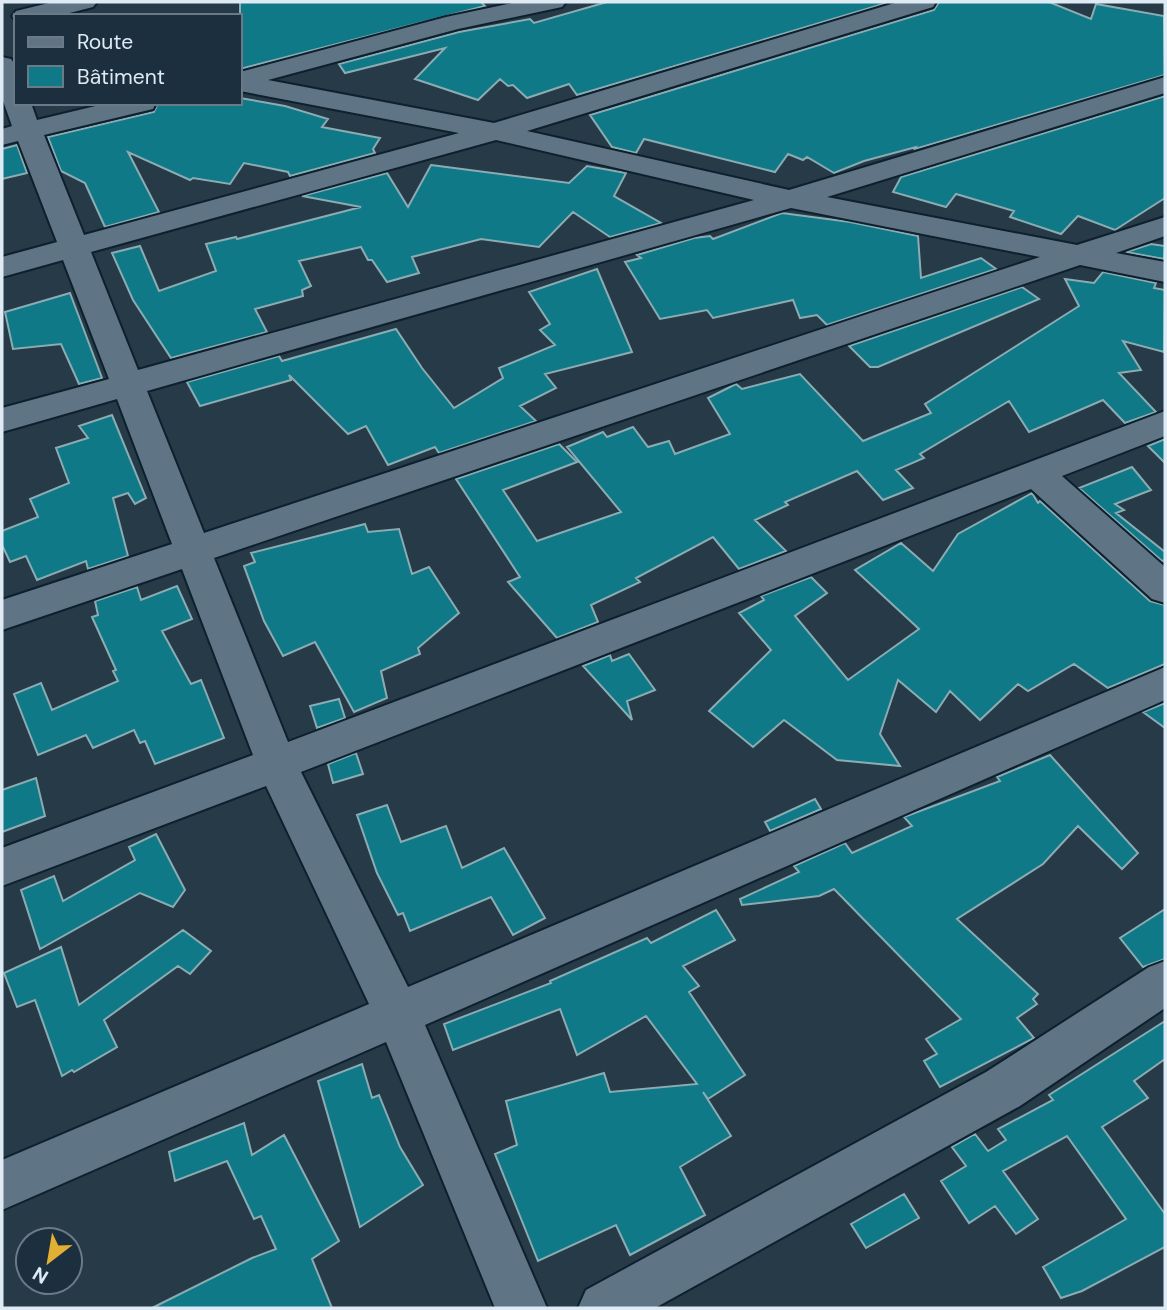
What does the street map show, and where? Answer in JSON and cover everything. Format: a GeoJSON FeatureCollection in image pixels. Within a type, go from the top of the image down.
{"type":"FeatureCollection","features":[{"type":"Feature","properties":{"kind":"street"},"geometry":{"type":"LineString","coordinates":[[34,14],[85,2]]}},
{"type":"Feature","properties":{"kind":"street"},"geometry":{"type":"LineString","coordinates":[[242,81],[455,22],[554,2]]}},
{"type":"Feature","properties":{"kind":"street"},"geometry":{"type":"LineString","coordinates":[[2,267],[495,132],[923,2]]}},
{"type":"Feature","properties":{"kind":"street"},"geometry":{"type":"LineString","coordinates":[[2,65],[16,118],[75,248],[276,763],[398,1015],[521,1308]]}},
{"type":"Feature","properties":{"kind":"street"},"geometry":{"type":"LineString","coordinates":[[242,82],[495,132],[790,199],[1165,272]]}},
{"type":"Feature","properties":{"kind":"street"},"geometry":{"type":"LineString","coordinates":[[2,420],[790,199],[1165,85]]}},
{"type":"Feature","properties":{"kind":"street"},"geometry":{"type":"LineString","coordinates":[[16,118],[126,105]]}},
{"type":"Feature","properties":{"kind":"street"},"geometry":{"type":"LineString","coordinates":[[2,615],[1165,226]]}},
{"type":"Feature","properties":{"kind":"street"},"geometry":{"type":"LineString","coordinates":[[2,867],[1165,423]]}},
{"type":"Feature","properties":{"kind":"street"},"geometry":{"type":"LineString","coordinates":[[1037,474],[1165,589]]}},
{"type":"Feature","properties":{"kind":"street"},"geometry":{"type":"LineString","coordinates":[[2,1185],[1165,682]]}},
{"type":"Feature","properties":{"kind":"street"},"geometry":{"type":"LineString","coordinates":[[604,1308],[1003,1089],[1165,982]]}},
{"type":"Feature","properties":{"kind":"building"},"geometry":{"type":"Polygon","coordinates":[[[240,2],[481,2],[485,6],[242,68],[240,2]]]}},
{"type":"Feature","properties":{"kind":"building"},"geometry":{"type":"Polygon","coordinates":[[[607,2],[890,2],[577,95],[569,84],[527,98],[513,85],[508,86],[500,79],[478,100],[415,79],[445,48],[345,73],[339,64],[459,32],[530,19],[534,23],[607,2]]]}},
{"type":"Feature","properties":{"kind":"building"},"geometry":{"type":"Polygon","coordinates":[[[939,2],[1049,2],[1091,19],[1096,4],[1164,16],[1165,75],[915,149],[916,147],[864,161],[834,173],[807,157],[803,160],[788,154],[775,172],[644,139],[636,153],[612,147],[590,115],[934,10],[939,2]]]}},
{"type":"Feature","properties":{"kind":"building"},"geometry":{"type":"Polygon","coordinates":[[[1165,96],[1165,198],[1115,230],[1078,216],[1061,234],[1010,217],[1014,211],[956,194],[946,207],[893,192],[901,177],[1165,96]]]}},
{"type":"Feature","properties":{"kind":"building"},"geometry":{"type":"Polygon","coordinates":[[[242,98],[285,106],[328,119],[322,127],[380,138],[373,149],[375,153],[290,176],[288,172],[244,163],[230,184],[193,178],[190,180],[128,152],[159,212],[105,227],[85,183],[61,171],[48,137],[154,112],[157,105],[242,105],[242,98]]]}},
{"type":"Feature","properties":{"kind":"building"},"geometry":{"type":"Polygon","coordinates":[[[17,145],[27,173],[2,179],[2,149],[17,145]]]}},
{"type":"Feature","properties":{"kind":"building"},"geometry":{"type":"Polygon","coordinates":[[[431,165],[569,183],[587,166],[626,173],[614,196],[661,223],[610,237],[573,212],[539,247],[481,239],[412,257],[419,273],[387,282],[372,260],[368,260],[361,247],[299,261],[311,286],[302,290],[303,296],[255,309],[267,332],[171,358],[133,300],[112,253],[140,246],[159,291],[216,271],[206,244],[236,237],[237,239],[361,207],[302,196],[387,173],[408,207],[431,165]]]}},
{"type":"Feature","properties":{"kind":"building"},"geometry":{"type":"Polygon","coordinates":[[[782,213],[850,222],[918,236],[921,278],[981,258],[996,269],[827,325],[817,315],[800,318],[793,300],[713,318],[707,310],[660,319],[625,262],[641,258],[637,255],[694,238],[710,236],[713,239],[782,213]]]}},
{"type":"Feature","properties":{"kind":"building"},"geometry":{"type":"Polygon","coordinates":[[[1151,244],[1165,246],[1164,259],[1126,252],[1151,244]]]}},
{"type":"Feature","properties":{"kind":"building"},"geometry":{"type":"Polygon","coordinates":[[[597,269],[632,352],[545,374],[556,388],[520,406],[536,421],[439,453],[435,447],[388,465],[366,426],[348,434],[289,375],[291,380],[200,406],[187,382],[279,356],[282,361],[396,329],[422,368],[454,408],[503,378],[499,368],[555,345],[540,330],[550,324],[529,292],[597,269]]]}},
{"type":"Feature","properties":{"kind":"building"},"geometry":{"type":"Polygon","coordinates":[[[1103,272],[1156,283],[1154,288],[1165,290],[1164,352],[1123,341],[1141,370],[1119,373],[1156,412],[1125,423],[1103,400],[1029,432],[1009,401],[920,454],[924,458],[896,470],[913,488],[883,500],[857,471],[785,502],[788,505],[755,520],[786,551],[739,569],[713,537],[636,578],[640,582],[591,605],[598,622],[557,638],[508,582],[520,577],[456,479],[559,444],[577,462],[503,490],[537,541],[621,512],[567,447],[603,432],[607,437],[633,427],[648,447],[669,441],[675,454],[730,434],[708,398],[736,384],[742,389],[800,374],[863,441],[931,413],[925,404],[1079,306],[1065,279],[1094,283],[1103,272]]]}},
{"type":"Feature","properties":{"kind":"building"},"geometry":{"type":"Polygon","coordinates":[[[1022,287],[1039,299],[878,367],[870,367],[849,346],[1022,287]]]}},
{"type":"Feature","properties":{"kind":"building"},"geometry":{"type":"Polygon","coordinates":[[[70,293],[102,378],[79,384],[61,344],[13,349],[5,312],[70,293]]]}},
{"type":"Feature","properties":{"kind":"building"},"geometry":{"type":"Polygon","coordinates":[[[112,415],[146,498],[135,504],[128,493],[113,498],[128,556],[88,569],[86,561],[37,580],[26,556],[10,562],[2,545],[2,531],[38,517],[30,499],[69,483],[56,448],[88,438],[79,426],[112,415]]]}},
{"type":"Feature","properties":{"kind":"building"},"geometry":{"type":"Polygon","coordinates":[[[1165,439],[1165,463],[1148,446],[1165,439]]]}},
{"type":"Feature","properties":{"kind":"building"},"geometry":{"type":"Polygon","coordinates":[[[1132,467],[1151,490],[1115,504],[1124,510],[1116,513],[1165,552],[1165,560],[1162,561],[1079,488],[1132,467]]]}},
{"type":"Feature","properties":{"kind":"building"},"geometry":{"type":"Polygon","coordinates":[[[1032,493],[1038,503],[1040,501],[1150,601],[1165,605],[1165,664],[1108,688],[1074,664],[1028,691],[1018,684],[980,720],[950,691],[936,712],[898,680],[880,734],[900,766],[837,760],[784,720],[753,747],[709,711],[771,650],[739,613],[764,600],[761,596],[811,577],[827,593],[795,616],[848,680],[919,629],[855,570],[901,543],[933,571],[958,534],[1032,493]]]}},
{"type":"Feature","properties":{"kind":"building"},"geometry":{"type":"Polygon","coordinates":[[[365,524],[368,532],[399,529],[412,574],[429,567],[459,613],[418,648],[420,654],[381,671],[387,698],[354,712],[315,642],[283,656],[264,621],[244,566],[255,562],[251,553],[365,524]]]}},
{"type":"Feature","properties":{"kind":"building"},"geometry":{"type":"Polygon","coordinates":[[[177,586],[192,619],[162,631],[191,684],[201,680],[224,738],[155,764],[145,741],[140,743],[134,730],[93,748],[86,735],[38,755],[14,694],[41,683],[52,710],[118,681],[113,671],[116,670],[92,617],[98,615],[95,601],[137,587],[141,600],[177,586]]]}},
{"type":"Feature","properties":{"kind":"building"},"geometry":{"type":"Polygon","coordinates":[[[629,654],[655,690],[627,701],[632,720],[583,666],[610,655],[612,661],[629,654]]]}},
{"type":"Feature","properties":{"kind":"building"},"geometry":{"type":"Polygon","coordinates":[[[339,699],[345,718],[317,728],[310,706],[339,699]]]}},
{"type":"Feature","properties":{"kind":"building"},"geometry":{"type":"Polygon","coordinates":[[[1165,703],[1165,728],[1143,712],[1165,703]]]}},
{"type":"Feature","properties":{"kind":"building"},"geometry":{"type":"Polygon","coordinates":[[[356,753],[363,774],[333,783],[328,764],[356,753]]]}},
{"type":"Feature","properties":{"kind":"building"},"geometry":{"type":"Polygon","coordinates":[[[1050,755],[1138,853],[1122,869],[1078,826],[1043,864],[957,919],[1038,994],[1033,999],[1037,1004],[1017,1018],[1034,1038],[940,1087],[924,1061],[937,1054],[926,1039],[961,1019],[834,889],[819,896],[742,905],[740,899],[799,872],[794,866],[845,843],[852,853],[912,826],[904,817],[1000,781],[997,777],[1050,755]]]}},
{"type":"Feature","properties":{"kind":"building"},"geometry":{"type":"Polygon","coordinates":[[[36,778],[45,816],[2,832],[2,790],[36,778]]]}},
{"type":"Feature","properties":{"kind":"building"},"geometry":{"type":"Polygon","coordinates":[[[815,799],[821,809],[770,831],[765,822],[815,799]]]}},
{"type":"Feature","properties":{"kind":"building"},"geometry":{"type":"Polygon","coordinates":[[[387,805],[401,842],[446,826],[462,868],[504,848],[545,918],[513,935],[491,897],[410,931],[403,913],[398,915],[377,873],[357,815],[387,805]]]}},
{"type":"Feature","properties":{"kind":"building"},"geometry":{"type":"Polygon","coordinates":[[[156,834],[185,890],[173,907],[140,893],[40,949],[21,890],[54,876],[63,901],[135,860],[129,847],[156,834]]]}},
{"type":"Feature","properties":{"kind":"building"},"geometry":{"type":"Polygon","coordinates":[[[1165,909],[1165,959],[1143,967],[1120,938],[1165,909]]]}},
{"type":"Feature","properties":{"kind":"building"},"geometry":{"type":"Polygon","coordinates":[[[716,910],[735,940],[683,966],[699,986],[689,992],[745,1075],[708,1099],[703,1092],[731,1136],[680,1167],[705,1215],[630,1255],[616,1225],[538,1261],[495,1154],[517,1145],[506,1101],[604,1073],[610,1092],[697,1084],[646,1016],[577,1055],[560,1009],[453,1050],[444,1024],[551,983],[550,981],[647,938],[651,943],[716,910]]]}},
{"type":"Feature","properties":{"kind":"building"},"geometry":{"type":"Polygon","coordinates":[[[183,930],[211,951],[190,974],[178,966],[104,1020],[117,1047],[62,1076],[35,1000],[17,1007],[4,973],[61,947],[79,1005],[183,930]]]}},
{"type":"Feature","properties":{"kind":"building"},"geometry":{"type":"Polygon","coordinates":[[[1165,1021],[1165,1059],[1134,1081],[1148,1098],[1102,1127],[1165,1214],[1165,1247],[1082,1291],[1061,1298],[1043,1267],[1126,1219],[1067,1136],[1003,1171],[1038,1219],[1016,1234],[995,1206],[969,1223],[941,1181],[966,1166],[952,1147],[975,1134],[988,1151],[1006,1140],[998,1129],[1053,1100],[1049,1095],[1165,1021]]]}},
{"type":"Feature","properties":{"kind":"building"},"geometry":{"type":"Polygon","coordinates":[[[362,1064],[372,1098],[379,1095],[400,1147],[423,1185],[360,1227],[318,1081],[362,1064]]]}},
{"type":"Feature","properties":{"kind":"building"},"geometry":{"type":"Polygon","coordinates":[[[244,1123],[252,1155],[284,1135],[339,1241],[312,1259],[332,1308],[152,1308],[252,1258],[276,1249],[261,1216],[254,1219],[227,1161],[175,1181],[169,1152],[244,1123]]]}},
{"type":"Feature","properties":{"kind":"building"},"geometry":{"type":"Polygon","coordinates":[[[904,1194],[919,1218],[866,1248],[851,1224],[904,1194]]]}}]}
